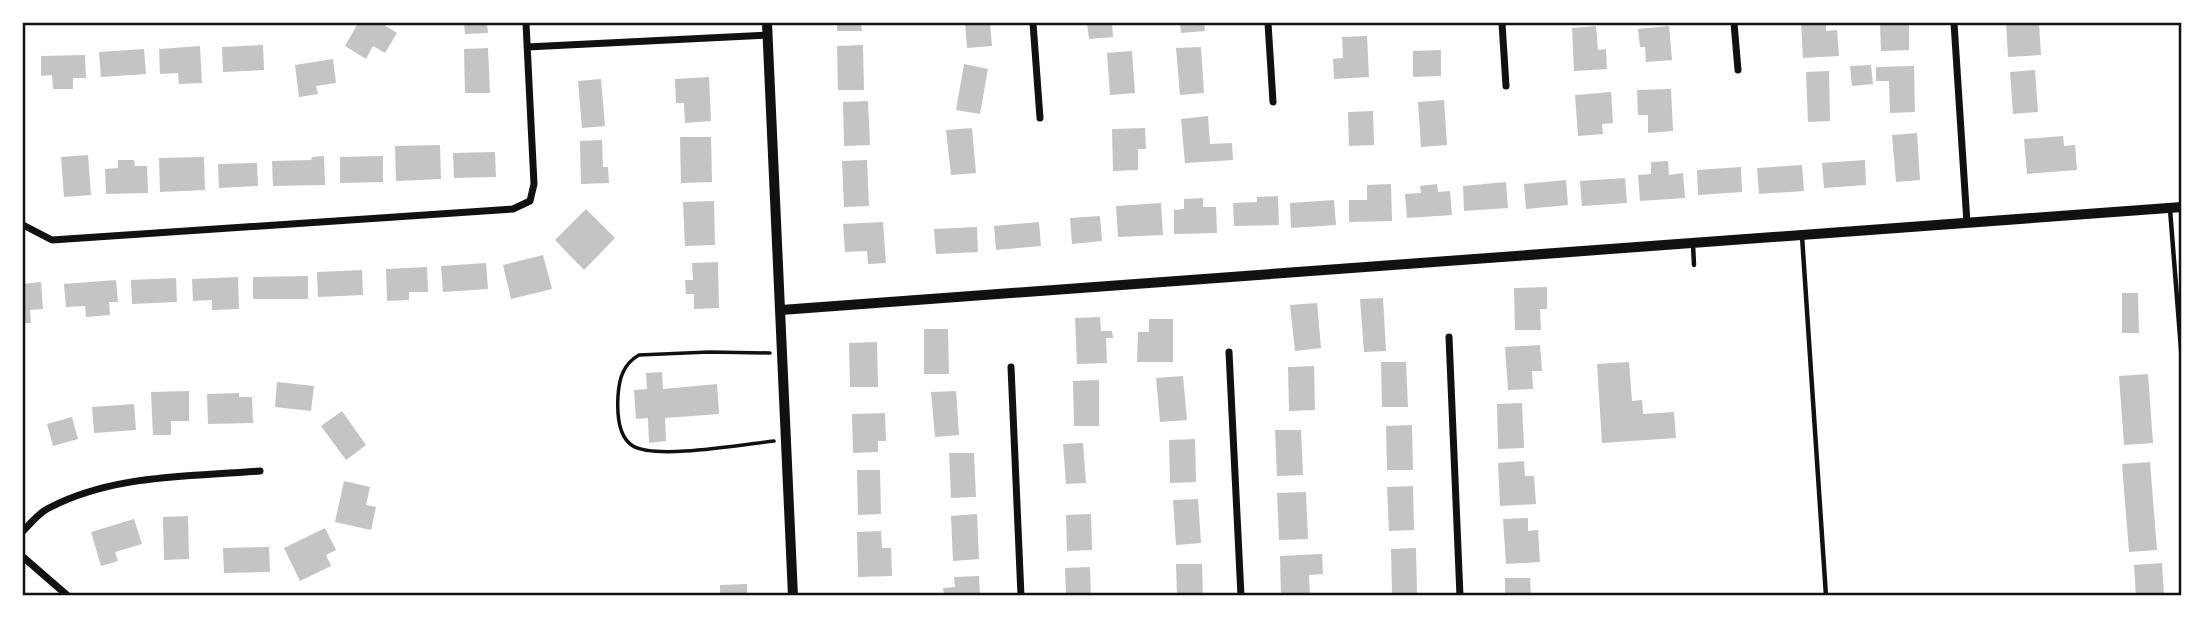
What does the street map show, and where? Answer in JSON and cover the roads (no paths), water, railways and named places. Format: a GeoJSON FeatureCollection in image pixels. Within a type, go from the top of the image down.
{"type":"FeatureCollection","features":[{"type":"Feature","properties":{"kind":"street"},"geometry":{"type":"LineString","coordinates":[[23,225],[52,240],[513,209],[530,201],[534,184],[526,23]]}},
{"type":"Feature","properties":{"kind":"street"},"geometry":{"type":"LineString","coordinates":[[767,23],[793,596]]}},
{"type":"Feature","properties":{"kind":"street"},"geometry":{"type":"LineString","coordinates":[[1033,23],[1040,118]]}},
{"type":"Feature","properties":{"kind":"street"},"geometry":{"type":"LineString","coordinates":[[1268,23],[1273,102]]}},
{"type":"Feature","properties":{"kind":"street"},"geometry":{"type":"LineString","coordinates":[[1502,23],[1506,86]]}},
{"type":"Feature","properties":{"kind":"street"},"geometry":{"type":"LineString","coordinates":[[1734,23],[1738,70]]}},
{"type":"Feature","properties":{"kind":"street"},"geometry":{"type":"LineString","coordinates":[[1954,23],[1967,223]]}},
{"type":"Feature","properties":{"kind":"street"},"geometry":{"type":"LineString","coordinates":[[527,47],[767,35]]}},
{"type":"Feature","properties":{"kind":"street"},"geometry":{"type":"LineString","coordinates":[[781,310],[2182,207]]}},
{"type":"Feature","properties":{"kind":"street"},"geometry":{"type":"LineString","coordinates":[[1449,337],[1460,596]]}},
{"type":"Feature","properties":{"kind":"street"},"geometry":{"type":"LineString","coordinates":[[1229,352],[1241,596]]}},
{"type":"Feature","properties":{"kind":"street"},"geometry":{"type":"LineString","coordinates":[[1012,367],[1021,596]]}},
{"type":"Feature","properties":{"kind":"street"},"geometry":{"type":"LineString","coordinates":[[23,531],[45,510],[101,487],[146,480],[260,471]]}},
{"type":"Feature","properties":{"kind":"street"},"geometry":{"type":"LineString","coordinates":[[23,557],[68,596]]}},
{"type":"Feature","properties":{"kind":"lane"},"geometry":{"type":"LineString","coordinates":[[2170,208],[2182,362]]}},
{"type":"Feature","properties":{"kind":"lane"},"geometry":{"type":"LineString","coordinates":[[1802,235],[1826,596]]}},
{"type":"Feature","properties":{"kind":"lane"},"geometry":{"type":"LineString","coordinates":[[1693,243],[1694,265]]}}]}
